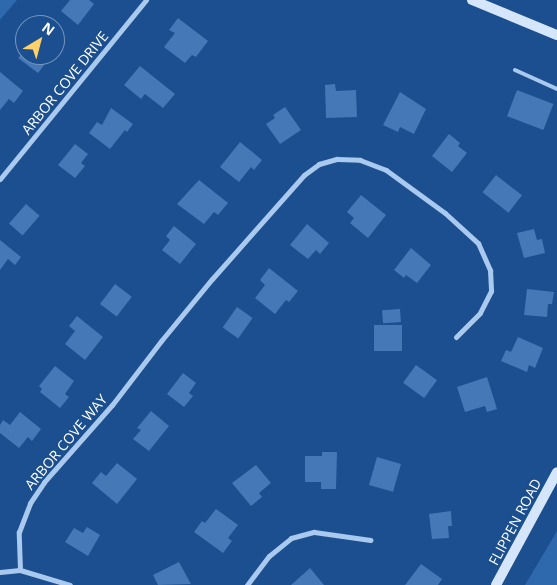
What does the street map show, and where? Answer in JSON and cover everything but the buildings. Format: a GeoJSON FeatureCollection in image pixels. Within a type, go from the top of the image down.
{"type":"FeatureCollection","features":[{"type":"Feature","properties":{"kind":"street","name":"ARBOR COVE DRIVE"},"geometry":{"type":"LineString","coordinates":[[0,179],[146,0]]}},
{"type":"Feature","properties":{"kind":"street"},"geometry":{"type":"LineString","coordinates":[[478,1],[557,34]]}},
{"type":"Feature","properties":{"kind":"street","name":"ARBOR COVE WAY"},"geometry":{"type":"LineString","coordinates":[[20,570],[19,532],[30,503],[44,482],[112,405],[161,341],[304,175],[319,164],[338,159],[360,160],[386,170],[445,213],[478,243],[490,270],[490,291],[480,313],[456,338]]}},
{"type":"Feature","properties":{"kind":"street","name":"FLIPPEN ROAD"},"geometry":{"type":"LineString","coordinates":[[496,585],[557,472]]}},
{"type":"Feature","properties":{"kind":"street"},"geometry":{"type":"LineString","coordinates":[[247,585],[269,556],[291,538],[314,532],[370,540]]}},
{"type":"Feature","properties":{"kind":"street"},"geometry":{"type":"LineString","coordinates":[[0,572],[20,570],[70,585]]}},
{"type":"Feature","properties":{"kind":"lane"},"geometry":{"type":"LineString","coordinates":[[515,70],[557,89]]}},
{"type":"Feature","properties":{"kind":"shaded area"},"geometry":{"type":"Polygon","coordinates":[[[0,0],[17,0],[0,20],[0,0]]]}},
{"type":"Feature","properties":{"kind":"shaded area"},"geometry":{"type":"Polygon","coordinates":[[[557,531],[557,585],[525,585],[557,531]]]}}]}
